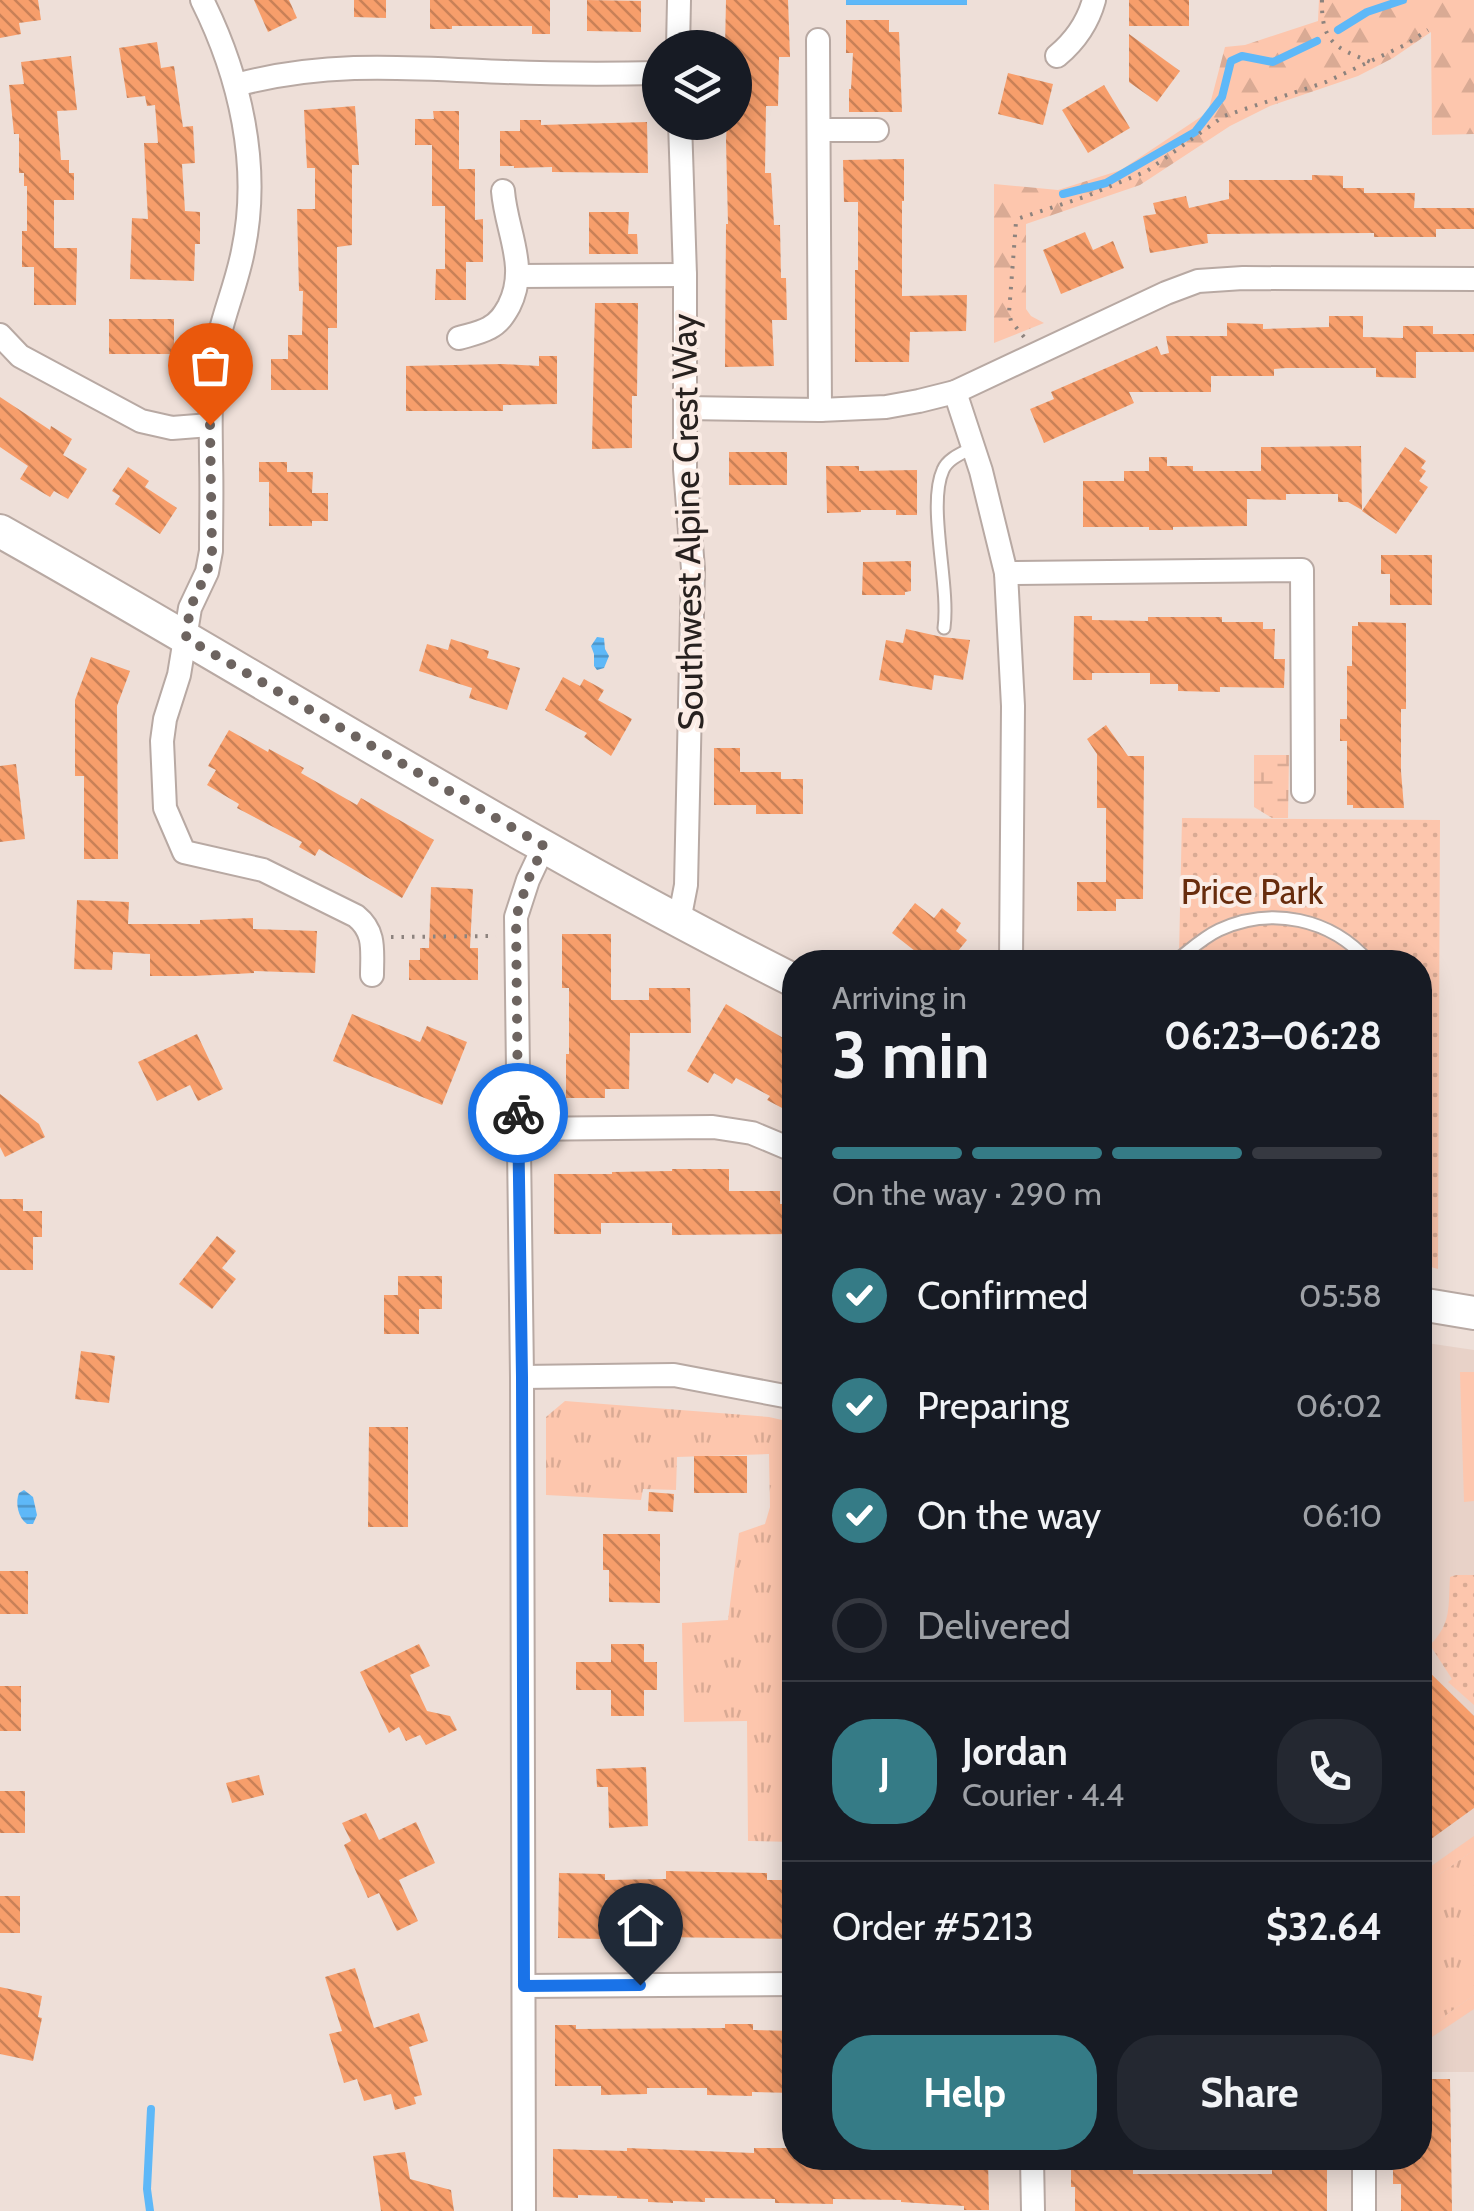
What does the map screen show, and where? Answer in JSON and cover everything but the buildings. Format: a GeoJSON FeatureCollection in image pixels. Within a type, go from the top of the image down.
{"type":"FeatureCollection","features":[{"type":"Feature","properties":{"kind":"main road"},"geometry":{"type":"LineString","coordinates":[[0,531],[544,846],[782,973]]}},
{"type":"Feature","properties":{"kind":"main road"},"geometry":{"type":"LineString","coordinates":[[1432,1306],[1474,1313]]}},
{"type":"Feature","properties":{"kind":"street"},"geometry":{"type":"LineString","coordinates":[[202,0],[215,25],[242,111],[248,229],[214,357],[210,425],[212,551],[190,608],[179,676],[166,719],[162,741],[165,808],[184,852],[263,870],[366,924],[372,937],[372,975]]}},
{"type":"Feature","properties":{"kind":"street"},"geometry":{"type":"LineString","coordinates":[[679,30],[680,0]]}},
{"type":"Feature","properties":{"kind":"street"},"geometry":{"type":"LineString","coordinates":[[1057,56],[1085,24],[1094,0]]}},
{"type":"Feature","properties":{"kind":"street"},"geometry":{"type":"LineString","coordinates":[[818,40],[820,410]]}},
{"type":"Feature","properties":{"kind":"street"},"geometry":{"type":"LineString","coordinates":[[236,85],[275,74],[371,66],[554,74],[642,73]]}},
{"type":"Feature","properties":{"kind":"street"},"geometry":{"type":"LineString","coordinates":[[820,130],[877,130]]}},
{"type":"Feature","properties":{"kind":"street","name":"Southwest Alpine Crest Way"},"geometry":{"type":"LineString","coordinates":[[679,921],[686,884],[693,568],[685,468],[681,140]]}},
{"type":"Feature","properties":{"kind":"street"},"geometry":{"type":"LineString","coordinates":[[459,338],[489,328],[502,318],[512,300],[518,276],[516,253],[502,192]]}},
{"type":"Feature","properties":{"kind":"street"},"geometry":{"type":"LineString","coordinates":[[518,276],[685,275]]}},
{"type":"Feature","properties":{"kind":"street"},"geometry":{"type":"LineString","coordinates":[[685,408],[886,407],[955,392],[1166,293],[1198,282],[1243,278],[1474,279]]}},
{"type":"Feature","properties":{"kind":"street"},"geometry":{"type":"LineString","coordinates":[[0,335],[20,356],[141,421],[172,428],[210,425]]}},
{"type":"Feature","properties":{"kind":"street"},"geometry":{"type":"LineString","coordinates":[[955,392],[974,448],[1006,573],[1014,706],[1011,950]]}},
{"type":"Feature","properties":{"kind":"street"},"geometry":{"type":"LineString","coordinates":[[1006,573],[1302,570],[1303,791]]}},
{"type":"Feature","properties":{"kind":"street"},"geometry":{"type":"LineString","coordinates":[[524,2211],[522,1377],[516,917],[544,846]]}},
{"type":"Feature","properties":{"kind":"street"},"geometry":{"type":"LineString","coordinates":[[518,1130],[714,1127],[752,1133],[782,1146]]}},
{"type":"Feature","properties":{"kind":"street"},"geometry":{"type":"LineString","coordinates":[[522,1377],[674,1376],[782,1396]]}},
{"type":"Feature","properties":{"kind":"street"},"geometry":{"type":"LineString","coordinates":[[524,1986],[782,1984]]}},
{"type":"Feature","properties":{"kind":"street"},"geometry":{"type":"LineString","coordinates":[[1032,2170],[1032,2211]]}},
{"type":"Feature","properties":{"kind":"street"},"geometry":{"type":"LineString","coordinates":[[1364,2170],[1364,2211]]}},
{"type":"Feature","properties":{"kind":"lane"},"geometry":{"type":"LineString","coordinates":[[944,628],[939,484],[949,460],[974,448]]}},
{"type":"Feature","properties":{"kind":"lane"},"geometry":{"type":"LineString","coordinates":[[1191,950],[1216,932],[1244,921],[1276,917],[1324,928],[1357,950]]}},
{"type":"Feature","properties":{"kind":"path"},"geometry":{"type":"LineString","coordinates":[[1322,0],[1324,29],[1329,38],[1340,50],[1371,62]]}},
{"type":"Feature","properties":{"kind":"path"},"geometry":{"type":"LineString","coordinates":[[1037,352],[1008,313],[1016,222],[1147,172],[1224,116],[1326,82],[1428,30]]}},
{"type":"Feature","properties":{"kind":"path"},"geometry":{"type":"LineString","coordinates":[[372,937],[516,936]]}},
{"type":"Feature","properties":{"kind":"shaded area"},"geometry":{"type":"Polygon","coordinates":[[[1432,1344],[1474,1350],[1474,2072],[1432,2072],[1432,1344]]]}},
{"type":"Feature","properties":{"kind":"green space"},"geometry":{"type":"Polygon","coordinates":[[[1319,0],[1474,0],[1474,134],[1432,135],[1431,32],[1358,76],[1270,106],[1230,126],[1140,185],[1026,224],[1026,309],[1044,323],[994,343],[994,184],[1058,190],[1121,170],[1208,112],[1225,47],[1245,45],[1318,21],[1319,0]]]}},
{"type":"Feature","properties":{"kind":"green space"},"geometry":{"type":"Polygon","coordinates":[[[1254,755],[1289,755],[1288,818],[1272,818],[1254,807],[1254,755]]]}},
{"type":"Feature","properties":{"kind":"green space","name":"Price Park"},"geometry":{"type":"Polygon","coordinates":[[[1182,818],[1440,820],[1438,1269],[1432,1267],[1432,950],[1179,950],[1182,818]]]}},
{"type":"Feature","properties":{"kind":"green space"},"geometry":{"type":"Polygon","coordinates":[[[1460,1372],[1474,1372],[1474,1501],[1464,1502],[1460,1372]]]}},
{"type":"Feature","properties":{"kind":"green space"},"geometry":{"type":"Polygon","coordinates":[[[565,1401],[782,1420],[782,1842],[748,1841],[747,1721],[684,1722],[682,1623],[728,1620],[739,1533],[765,1524],[770,1507],[769,1454],[677,1457],[676,1490],[643,1489],[641,1500],[546,1495],[546,1417],[565,1401]]]}},
{"type":"Feature","properties":{"kind":"green space"},"geometry":{"type":"Polygon","coordinates":[[[1474,1575],[1474,1705],[1448,1682],[1452,1679],[1432,1648],[1445,1621],[1450,1577],[1474,1575]]]}},
{"type":"Feature","properties":{"kind":"green space"},"geometry":{"type":"Polygon","coordinates":[[[1474,1836],[1474,1850],[1432,1880],[1432,1866],[1474,1836]]]}},
{"type":"Feature","properties":{"kind":"green space"},"geometry":{"type":"Polygon","coordinates":[[[1474,1850],[1474,1995],[1432,2025],[1432,1880],[1474,1850]]]}},
{"type":"Feature","properties":{"kind":"green space"},"geometry":{"type":"Polygon","coordinates":[[[1474,1995],[1474,2009],[1432,2037],[1432,2025],[1474,1995]]]}},
{"type":"Feature","properties":{"kind":"water"},"geometry":{"type":"Polygon","coordinates":[[[846,0],[967,0],[967,5],[846,5],[846,0]]]}},
{"type":"Feature","properties":{"kind":"water"},"geometry":{"type":"Polygon","coordinates":[[[597,637],[604,638],[609,656],[604,668],[597,670],[591,646],[597,637]]]}},
{"type":"Feature","properties":{"kind":"water"},"geometry":{"type":"Polygon","coordinates":[[[24,1490],[33,1497],[37,1515],[33,1524],[27,1524],[18,1510],[19,1493],[24,1490]]]}},
{"type":"Feature","properties":{"kind":"waterway"},"geometry":{"type":"LineString","coordinates":[[1338,30],[1367,12],[1403,0]]}},
{"type":"Feature","properties":{"kind":"waterway"},"geometry":{"type":"LineString","coordinates":[[1063,194],[1106,183],[1195,132],[1222,97],[1231,61],[1242,56],[1273,62],[1317,41]]}},
{"type":"Feature","properties":{"kind":"waterway"},"geometry":{"type":"LineString","coordinates":[[150,2211],[147,2189],[151,2109]]}},
{"type":"Feature","properties":{"kind":"way so far"},"geometry":{"type":"LineString","coordinates":[[210,425],[212,551],[190,608],[186,638],[544,846],[516,917],[518,1113]]}},
{"type":"Feature","properties":{"kind":"route"},"geometry":{"type":"LineString","coordinates":[[518,1113],[524,1986],[640,1985]]}}]}
